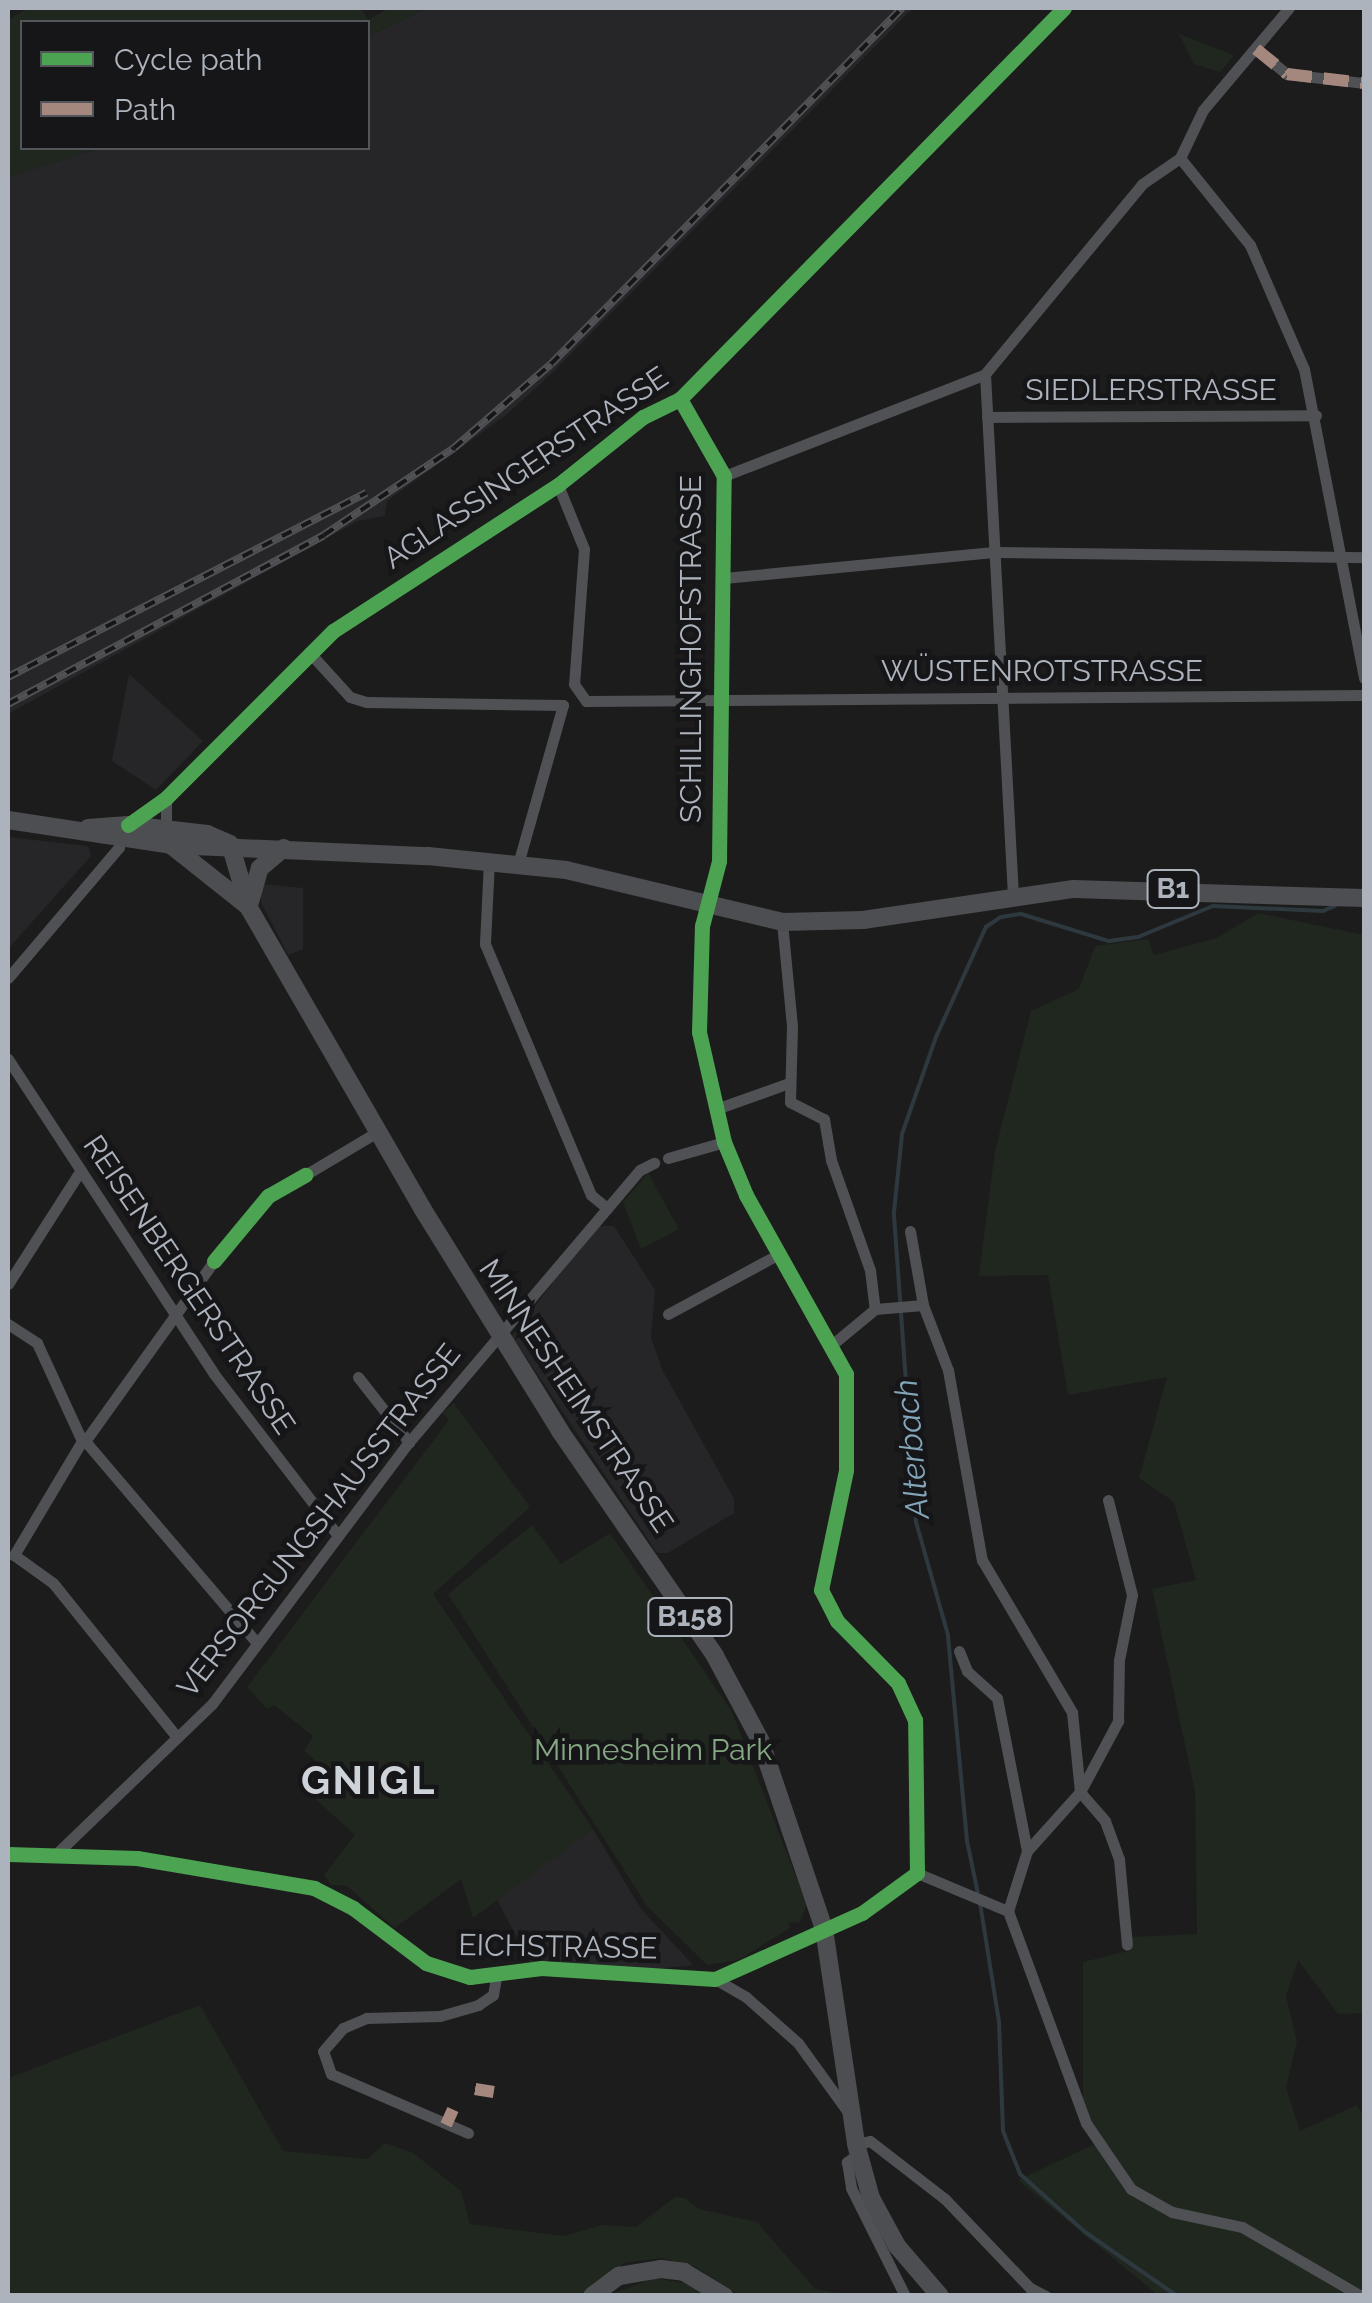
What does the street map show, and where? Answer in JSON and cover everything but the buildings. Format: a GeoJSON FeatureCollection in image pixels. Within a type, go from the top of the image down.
{"type":"FeatureCollection","features":[{"type":"Feature","properties":{"kind":"main road","name":"B1"},"geometry":{"type":"LineString","coordinates":[[8,820],[230,844],[518,864],[626,881],[706,908],[782,922],[862,920],[1013,896],[1150,889],[1364,898]]}},
{"type":"Feature","properties":{"kind":"main road","name":"MINNESHEIMSTRASSE"},"geometry":{"type":"LineString","coordinates":[[168,837],[250,908],[499,1336],[731,1683],[792,1820],[824,1929]]}},
{"type":"Feature","properties":{"kind":"main road","name":"MINNESHEIMSTRASSE"},"geometry":{"type":"LineString","coordinates":[[230,844],[241,862],[250,908]]}},
{"type":"Feature","properties":{"kind":"main road"},"geometry":{"type":"LineString","coordinates":[[216,875],[230,844]]}},
{"type":"Feature","properties":{"kind":"main road"},"geometry":{"type":"LineString","coordinates":[[250,908],[260,868],[284,848]]}},
{"type":"Feature","properties":{"kind":"main road","name":"B158"},"geometry":{"type":"LineString","coordinates":[[824,1929],[857,2149],[897,2246],[940,2296]]}},
{"type":"Feature","properties":{"kind":"main road"},"geometry":{"type":"LineString","coordinates":[[592,2296],[619,2276],[661,2268],[684,2272],[724,2296]]}},
{"type":"Feature","properties":{"kind":"street","name":"AGLASSINGERSTRASSE"},"geometry":{"type":"LineString","coordinates":[[124,832],[166,798],[309,652],[558,485],[643,417],[680,400],[1064,8]]}},
{"type":"Feature","properties":{"kind":"street","name":"SCHILLINGHOFSTRASSE"},"geometry":{"type":"LineString","coordinates":[[724,476],[986,374],[1142,184],[1180,158],[1203,110],[1290,8]]}},
{"type":"Feature","properties":{"kind":"street"},"geometry":{"type":"LineString","coordinates":[[1256,49],[1287,74],[1364,83]]}},
{"type":"Feature","properties":{"kind":"street"},"geometry":{"type":"LineString","coordinates":[[1180,158],[1250,245],[1279,303],[1316,414],[1364,678]]}},
{"type":"Feature","properties":{"kind":"street"},"geometry":{"type":"LineString","coordinates":[[986,374],[1013,896]]}},
{"type":"Feature","properties":{"kind":"street","name":"SCHILLINGHOFSTRASSE"},"geometry":{"type":"LineString","coordinates":[[680,400],[724,476],[719,861],[706,908],[699,1032],[724,1142],[777,1255],[834,1343],[846,1374],[851,1424],[820,1590],[837,1620],[898,1684],[915,1720],[917,1873]]}},
{"type":"Feature","properties":{"kind":"street","name":"SIEDLERSTRASSE"},"geometry":{"type":"LineString","coordinates":[[986,417],[1316,414]]}},
{"type":"Feature","properties":{"kind":"street","name":"WÜSTENROTSTRASSE"},"geometry":{"type":"LineString","coordinates":[[558,485],[584,549],[574,684],[586,701],[1364,695]]}},
{"type":"Feature","properties":{"kind":"street"},"geometry":{"type":"LineString","coordinates":[[724,578],[996,552],[1364,557]]}},
{"type":"Feature","properties":{"kind":"street"},"geometry":{"type":"LineString","coordinates":[[309,652],[350,697],[366,702],[562,705],[565,715],[518,864]]}},
{"type":"Feature","properties":{"kind":"street"},"geometry":{"type":"LineString","coordinates":[[166,798],[168,837]]}},
{"type":"Feature","properties":{"kind":"street"},"geometry":{"type":"LineString","coordinates":[[8,978],[119,848],[124,832]]}},
{"type":"Feature","properties":{"kind":"street"},"geometry":{"type":"LineString","coordinates":[[489,861],[485,944],[591,1195],[607,1208]]}},
{"type":"Feature","properties":{"kind":"street"},"geometry":{"type":"LineString","coordinates":[[782,922],[792,1026],[790,1102],[824,1119],[831,1160],[870,1270],[875,1309]]}},
{"type":"Feature","properties":{"kind":"street","name":"REISENBERGERSTRASSE"},"geometry":{"type":"LineString","coordinates":[[8,1059],[254,1431],[336,1533]]}},
{"type":"Feature","properties":{"kind":"street"},"geometry":{"type":"LineString","coordinates":[[716,1109],[789,1083]]}},
{"type":"Feature","properties":{"kind":"street"},"geometry":{"type":"LineString","coordinates":[[305,1175],[378,1132]]}},
{"type":"Feature","properties":{"kind":"street"},"geometry":{"type":"LineString","coordinates":[[668,1158],[724,1142]]}},
{"type":"Feature","properties":{"kind":"street","name":"VERSORGUNGSHAUSSTRASSE"},"geometry":{"type":"LineString","coordinates":[[53,1857],[177,1737],[256,1644],[336,1533],[409,1442],[640,1170],[654,1164]]}},
{"type":"Feature","properties":{"kind":"street"},"geometry":{"type":"LineString","coordinates":[[8,1284],[80,1170]]}},
{"type":"Feature","properties":{"kind":"street"},"geometry":{"type":"LineString","coordinates":[[910,1231],[922,1306],[948,1370],[982,1560],[1072,1712],[1080,1792],[1105,1821],[1120,1858],[1127,1945]]}},
{"type":"Feature","properties":{"kind":"street"},"geometry":{"type":"LineString","coordinates":[[668,1314],[777,1255]]}},
{"type":"Feature","properties":{"kind":"street"},"geometry":{"type":"LineString","coordinates":[[214,1260],[86,1440],[256,1644]]}},
{"type":"Feature","properties":{"kind":"street"},"geometry":{"type":"LineString","coordinates":[[834,1343],[875,1309],[922,1306]]}},
{"type":"Feature","properties":{"kind":"street"},"geometry":{"type":"LineString","coordinates":[[8,1324],[36,1343],[82,1440],[10,1559],[53,1584],[177,1737]]}},
{"type":"Feature","properties":{"kind":"street"},"geometry":{"type":"LineString","coordinates":[[358,1376],[409,1442]]}},
{"type":"Feature","properties":{"kind":"street"},"geometry":{"type":"LineString","coordinates":[[1108,1500],[1131,1614],[1119,1660],[1118,1721],[1080,1792],[1028,1852],[1008,1911],[1086,2123],[1131,2188],[1172,2212],[1242,2227],[1360,2296]]}},
{"type":"Feature","properties":{"kind":"street"},"geometry":{"type":"LineString","coordinates":[[958,1650],[967,1671],[997,1698],[1028,1852]]}},
{"type":"Feature","properties":{"kind":"street","name":"EICHSTRASSE"},"geometry":{"type":"LineString","coordinates":[[8,1854],[137,1858],[314,1888],[347,1904],[435,1968],[463,1976],[541,1968],[714,1979],[888,1899],[917,1873]]}},
{"type":"Feature","properties":{"kind":"street"},"geometry":{"type":"LineString","coordinates":[[917,1873],[1008,1911]]}},
{"type":"Feature","properties":{"kind":"street"},"geometry":{"type":"LineString","coordinates":[[468,2133],[331,2074],[322,2052],[342,2028],[366,2018],[440,2016],[478,2005],[493,1995],[497,1974]]}},
{"type":"Feature","properties":{"kind":"street"},"geometry":{"type":"LineString","coordinates":[[714,1979],[746,1997],[798,2043],[851,2116]]}},
{"type":"Feature","properties":{"kind":"street"},"geometry":{"type":"LineString","coordinates":[[905,2296],[852,2188],[847,2162],[870,2141],[945,2199],[1030,2288],[1046,2296]]}},
{"type":"Feature","properties":{"kind":"shaded area"},"geometry":{"type":"Polygon","coordinates":[[[428,8],[913,8],[552,373],[506,415],[387,501],[385,516],[358,521],[8,714],[8,177],[93,150],[370,150],[370,35],[428,8]]]}},
{"type":"Feature","properties":{"kind":"shaded area"},"geometry":{"type":"Polygon","coordinates":[[[129,674],[203,741],[156,790],[112,761],[129,674]]]}},
{"type":"Feature","properties":{"kind":"shaded area"},"geometry":{"type":"Polygon","coordinates":[[[8,837],[88,846],[91,856],[8,949],[8,837]]]}},
{"type":"Feature","properties":{"kind":"shaded area"},"geometry":{"type":"Polygon","coordinates":[[[261,884],[303,888],[303,949],[288,955],[261,902],[261,884]]]}},
{"type":"Feature","properties":{"kind":"shaded area"},"geometry":{"type":"Polygon","coordinates":[[[596,1226],[614,1226],[655,1290],[651,1338],[663,1371],[734,1499],[734,1513],[668,1553],[657,1553],[512,1336],[596,1226]]]}},
{"type":"Feature","properties":{"kind":"shaded area"},"geometry":{"type":"Polygon","coordinates":[[[593,1829],[641,1909],[693,1965],[655,1969],[530,1962],[496,1898],[593,1829]]]}},
{"type":"Feature","properties":{"kind":"green space"},"geometry":{"type":"Polygon","coordinates":[[[28,8],[361,8],[368,20],[20,20],[20,150],[93,150],[8,177],[8,20],[28,8]]]}},
{"type":"Feature","properties":{"kind":"green space"},"geometry":{"type":"Polygon","coordinates":[[[389,8],[427,8],[370,35],[368,20],[389,8]]]}},
{"type":"Feature","properties":{"kind":"green space"},"geometry":{"type":"Polygon","coordinates":[[[1179,34],[1234,55],[1220,72],[1194,64],[1179,34]]]}},
{"type":"Feature","properties":{"kind":"green space"},"geometry":{"type":"Polygon","coordinates":[[[1258,913],[1364,935],[1364,2013],[1338,2014],[1298,1960],[1286,1996],[1297,2041],[1286,2087],[1300,2131],[1357,2105],[1364,2116],[1364,2295],[1158,2295],[1018,2180],[1099,2142],[1083,2104],[1083,1962],[1132,1950],[1131,1937],[1197,1934],[1195,1792],[1152,1589],[1196,1580],[1174,1502],[1139,1478],[1167,1377],[1068,1395],[1048,1275],[979,1276],[995,1151],[1031,1011],[1079,989],[1095,946],[1148,939],[1154,955],[1217,938],[1258,913]]]}},
{"type":"Feature","properties":{"kind":"green space"},"geometry":{"type":"Polygon","coordinates":[[[648,1173],[679,1229],[641,1249],[623,1202],[648,1173]]]}},
{"type":"Feature","properties":{"kind":"green space"},"geometry":{"type":"Polygon","coordinates":[[[454,1403],[530,1507],[433,1594],[593,1829],[473,1918],[461,1879],[395,1928],[347,1886],[331,1885],[324,1875],[355,1835],[300,1785],[316,1761],[304,1751],[313,1736],[274,1705],[267,1709],[247,1687],[449,1420],[442,1413],[454,1403]]]}},
{"type":"Feature","properties":{"kind":"green space","name":"Minnesheim Park"},"geometry":{"type":"Polygon","coordinates":[[[532,1525],[561,1564],[610,1533],[732,1712],[807,1905],[799,1923],[788,1922],[790,1928],[738,1960],[707,1965],[647,1906],[448,1594],[532,1525]]]}},
{"type":"Feature","properties":{"kind":"green space"},"geometry":{"type":"Polygon","coordinates":[[[200,2005],[283,2151],[367,2159],[385,2143],[413,2153],[461,2191],[470,2224],[563,2236],[603,2225],[636,2227],[675,2197],[685,2198],[699,2209],[757,2222],[815,2289],[848,2295],[739,2295],[694,2266],[661,2258],[625,2263],[579,2295],[8,2295],[8,2078],[200,2005]]]}},
{"type":"Feature","properties":{"kind":"green space"},"geometry":{"type":"Polygon","coordinates":[[[654,2278],[689,2284],[710,2296],[606,2296],[654,2278]]]}},
{"type":"Feature","properties":{"kind":"waterway","name":"Alterbach"},"geometry":{"type":"LineString","coordinates":[[978,1894],[967,1841],[948,1635],[916,1522],[894,1212],[902,1134],[936,1037],[986,927],[1001,917],[1021,914],[1109,941],[1138,937],[1213,906],[1323,911],[1335,906]]}},
{"type":"Feature","properties":{"kind":"waterway","name":"Alterbach"},"geometry":{"type":"LineString","coordinates":[[980,1903],[999,2022],[1003,2131],[1020,2174],[1085,2232],[1177,2296]]}},
{"type":"Feature","properties":{"kind":"railway"},"geometry":{"type":"LineString","coordinates":[[8,704],[324,535],[454,448],[551,364],[902,8]]}},
{"type":"Feature","properties":{"kind":"railway"},"geometry":{"type":"LineString","coordinates":[[8,677],[366,493]]}},
{"type":"Feature","properties":{"kind":"marked path"},"geometry":{"type":"LineString","coordinates":[[1256,49],[1287,74],[1364,83]]}},
{"type":"Feature","properties":{"kind":"marked path"},"geometry":{"type":"LineString","coordinates":[[475,2089],[494,2092]]}},
{"type":"Feature","properties":{"kind":"marked path"},"geometry":{"type":"LineString","coordinates":[[446,2125],[453,2109]]}},
{"type":"Feature","properties":{"kind":"cycle path"},"geometry":{"type":"LineString","coordinates":[[128,825],[166,798],[333,631],[558,485],[643,417],[680,399],[1064,8]]}},
{"type":"Feature","properties":{"kind":"cycle path"},"geometry":{"type":"LineString","coordinates":[[8,1854],[137,1858],[314,1888],[353,1908],[426,1963],[470,1977],[541,1968],[715,1979],[862,1913],[917,1873],[915,1720],[898,1683],[837,1621],[821,1590],[846,1470],[846,1374],[746,1195],[724,1142],[699,1032],[702,926],[719,861],[724,476],[680,399]]}},
{"type":"Feature","properties":{"kind":"cycle path"},"geometry":{"type":"LineString","coordinates":[[214,1261],[268,1196],[305,1175]]}},
{"type":"Feature","properties":{"kind":"district","name":"GNIGL"},"geometry":{"type":"Point","coordinates":[369,1780]}}]}
